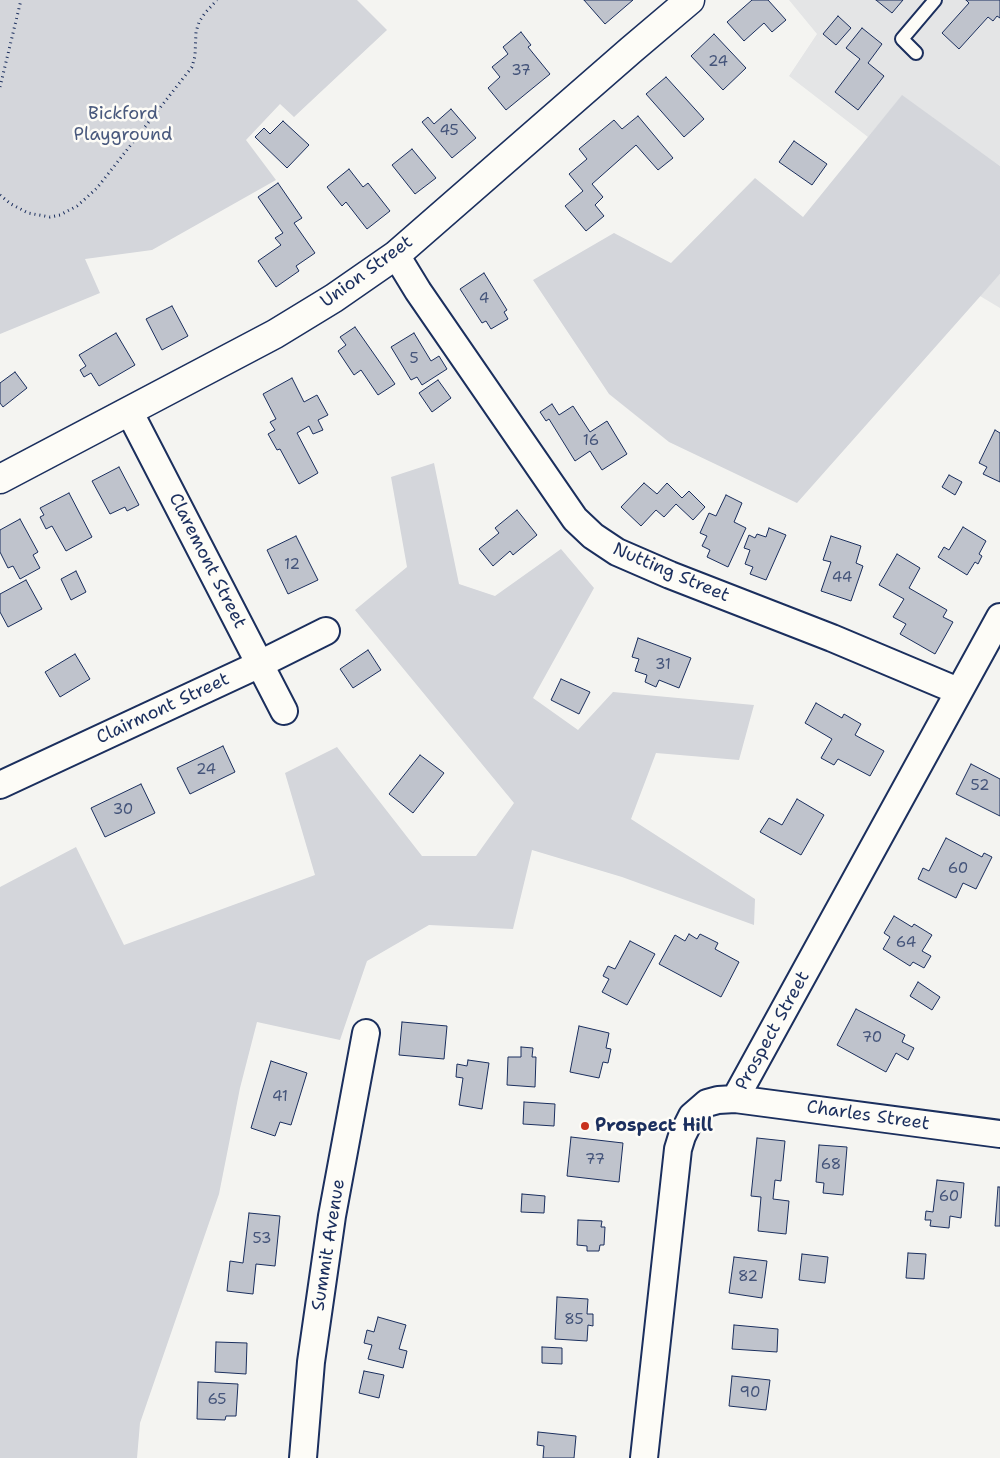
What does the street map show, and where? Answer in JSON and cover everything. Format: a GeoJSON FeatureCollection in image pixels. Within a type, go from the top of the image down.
{"type":"FeatureCollection","features":[{"type":"Feature","properties":{"kind":"street","name":"Union Street"},"geometry":{"type":"LineString","coordinates":[[0,478],[276,334],[334,298],[396,254],[690,0]]}},
{"type":"Feature","properties":{"kind":"street","name":"Nutting Street"},"geometry":{"type":"LineString","coordinates":[[396,254],[418,291],[575,519],[593,536],[617,552],[670,575],[832,638],[958,691]]}},
{"type":"Feature","properties":{"kind":"street","name":"Claremont Street"},"geometry":{"type":"LineString","coordinates":[[129,411],[284,711]]}},
{"type":"Feature","properties":{"kind":"street","name":"Prospect Street"},"geometry":{"type":"LineString","coordinates":[[644,1458],[678,1149],[682,1136],[688,1123],[699,1109],[707,1103],[735,1099],[1000,616]]}},
{"type":"Feature","properties":{"kind":"street","name":"Clairmont Street"},"geometry":{"type":"LineString","coordinates":[[0,785],[260,664],[326,631]]}},
{"type":"Feature","properties":{"kind":"street","name":"Summit Avenue"},"geometry":{"type":"LineString","coordinates":[[303,1458],[311,1362],[332,1216],[366,1033]]}},
{"type":"Feature","properties":{"kind":"street","name":"Charles Street"},"geometry":{"type":"LineString","coordinates":[[735,1099],[1000,1134]]}},
{"type":"Feature","properties":{"kind":"lane"},"geometry":{"type":"LineString","coordinates":[[916,53],[902,39],[935,0]]}},
{"type":"Feature","properties":{"kind":"path"},"geometry":{"type":"LineString","coordinates":[[0,88],[21,0]]}},
{"type":"Feature","properties":{"kind":"path"},"geometry":{"type":"LineString","coordinates":[[0,195],[11,204],[28,213],[50,217],[60,215],[77,206],[86,198],[97,188],[192,66],[199,22],[217,0]]}},
{"type":"Feature","properties":{"kind":"shaded area"},"geometry":{"type":"Polygon","coordinates":[[[789,0],[1000,0],[1000,166],[902,96],[868,137],[789,76],[817,34],[789,0]]]}},
{"type":"Feature","properties":{"kind":"shaded area"},"geometry":{"type":"Polygon","coordinates":[[[1000,274],[1000,308],[980,296],[1000,274]]]}},
{"type":"Feature","properties":{"kind":"green space","name":"Bickford Playground"},"geometry":{"type":"Polygon","coordinates":[[[0,0],[357,0],[387,30],[294,117],[280,104],[246,140],[276,180],[152,250],[85,259],[100,293],[0,334],[0,0]]]}},
{"type":"Feature","properties":{"kind":"green space"},"geometry":{"type":"Polygon","coordinates":[[[902,95],[1000,166],[1000,274],[797,503],[669,442],[609,394],[533,280],[614,233],[671,263],[755,178],[803,217],[902,95]]]}},
{"type":"Feature","properties":{"kind":"green space"},"geometry":{"type":"Polygon","coordinates":[[[434,463],[459,584],[495,596],[561,549],[594,588],[533,698],[578,730],[613,692],[754,705],[739,760],[656,753],[631,819],[755,899],[754,925],[622,877],[532,850],[513,929],[429,925],[367,961],[340,1040],[257,1022],[240,1088],[219,1194],[140,1423],[137,1458],[0,1458],[0,887],[76,847],[124,945],[315,875],[285,773],[337,747],[422,856],[476,856],[514,803],[355,610],[407,567],[391,477],[434,463]]]}},
{"type":"Feature","properties":{"kind":"building"},"geometry":{"type":"Polygon","coordinates":[[[584,0],[633,0],[605,24],[584,0]]]}},
{"type":"Feature","properties":{"kind":"building"},"geometry":{"type":"Polygon","coordinates":[[[752,0],[768,0],[786,20],[772,32],[764,23],[744,41],[727,22],[752,0]]]}},
{"type":"Feature","properties":{"kind":"building"},"geometry":{"type":"Polygon","coordinates":[[[876,0],[903,0],[892,13],[876,0]]]}},
{"type":"Feature","properties":{"kind":"building"},"geometry":{"type":"Polygon","coordinates":[[[966,0],[1000,0],[1000,18],[997,16],[993,21],[988,17],[959,49],[942,33],[969,3],[966,0]]]}},
{"type":"Feature","properties":{"kind":"building"},"geometry":{"type":"Polygon","coordinates":[[[838,16],[851,28],[836,45],[823,34],[838,16]]]}},
{"type":"Feature","properties":{"kind":"building"},"geometry":{"type":"Polygon","coordinates":[[[862,28],[882,44],[868,63],[884,76],[858,110],[835,92],[860,59],[846,48],[862,28]]]}},
{"type":"Feature","properties":{"kind":"building"},"geometry":{"type":"Polygon","coordinates":[[[521,32],[531,45],[528,47],[550,74],[506,110],[488,88],[500,77],[492,67],[508,54],[503,47],[521,32]]]}},
{"type":"Feature","properties":{"kind":"building"},"geometry":{"type":"Polygon","coordinates":[[[714,34],[746,68],[723,90],[691,56],[714,34]]]}},
{"type":"Feature","properties":{"kind":"building"},"geometry":{"type":"Polygon","coordinates":[[[666,77],[704,119],[684,137],[646,94],[666,77]]]}},
{"type":"Feature","properties":{"kind":"building"},"geometry":{"type":"Polygon","coordinates":[[[451,109],[476,138],[452,158],[422,122],[428,117],[434,124],[451,109]]]}},
{"type":"Feature","properties":{"kind":"building"},"geometry":{"type":"Polygon","coordinates":[[[638,116],[673,158],[658,170],[636,145],[592,184],[603,197],[595,205],[604,216],[586,231],[565,206],[583,191],[569,174],[587,159],[579,149],[614,120],[622,129],[638,116]]]}},
{"type":"Feature","properties":{"kind":"building"},"geometry":{"type":"Polygon","coordinates":[[[283,121],[309,145],[287,168],[255,137],[264,128],[270,134],[283,121]]]}},
{"type":"Feature","properties":{"kind":"building"},"geometry":{"type":"Polygon","coordinates":[[[794,141],[827,164],[812,185],[779,162],[794,141]]]}},
{"type":"Feature","properties":{"kind":"building"},"geometry":{"type":"Polygon","coordinates":[[[412,149],[436,178],[415,194],[392,165],[412,149]]]}},
{"type":"Feature","properties":{"kind":"building"},"geometry":{"type":"Polygon","coordinates":[[[349,169],[363,187],[368,183],[390,211],[367,229],[346,202],[342,206],[327,187],[349,169]]]}},
{"type":"Feature","properties":{"kind":"building"},"geometry":{"type":"Polygon","coordinates":[[[278,183],[302,218],[294,223],[315,253],[296,266],[299,271],[276,287],[258,261],[281,245],[275,238],[283,233],[258,197],[278,183]]]}},
{"type":"Feature","properties":{"kind":"building"},"geometry":{"type":"Polygon","coordinates":[[[484,273],[507,310],[504,312],[508,319],[491,329],[486,321],[482,323],[460,289],[484,273]]]}},
{"type":"Feature","properties":{"kind":"building"},"geometry":{"type":"Polygon","coordinates":[[[172,306],[188,336],[162,350],[146,319],[172,306]]]}},
{"type":"Feature","properties":{"kind":"building"},"geometry":{"type":"Polygon","coordinates":[[[355,327],[395,384],[378,395],[361,370],[354,375],[338,351],[346,345],[340,337],[355,327]]]}},
{"type":"Feature","properties":{"kind":"building"},"geometry":{"type":"Polygon","coordinates":[[[116,333],[135,365],[99,386],[91,373],[84,377],[80,370],[86,366],[79,355],[116,333]]]}},
{"type":"Feature","properties":{"kind":"building"},"geometry":{"type":"Polygon","coordinates":[[[414,333],[431,361],[439,356],[447,369],[422,385],[417,377],[411,380],[391,347],[414,333]]]}},
{"type":"Feature","properties":{"kind":"building"},"geometry":{"type":"Polygon","coordinates":[[[15,372],[27,388],[3,407],[0,403],[0,383],[15,372]]]}},
{"type":"Feature","properties":{"kind":"building"},"geometry":{"type":"Polygon","coordinates":[[[292,378],[304,402],[317,395],[328,415],[318,420],[323,430],[313,434],[309,426],[297,433],[318,473],[299,484],[280,449],[277,450],[268,434],[275,430],[270,422],[276,419],[263,394],[292,378]]]}},
{"type":"Feature","properties":{"kind":"building"},"geometry":{"type":"Polygon","coordinates":[[[438,380],[451,398],[432,412],[419,393],[438,380]]]}},
{"type":"Feature","properties":{"kind":"building"},"geometry":{"type":"Polygon","coordinates":[[[552,404],[559,415],[573,406],[590,432],[607,421],[627,454],[602,470],[590,451],[575,461],[549,419],[546,421],[540,412],[552,404]]]}},
{"type":"Feature","properties":{"kind":"building"},"geometry":{"type":"Polygon","coordinates":[[[995,430],[1000,433],[1000,482],[983,474],[987,467],[979,463],[995,430]]]}},
{"type":"Feature","properties":{"kind":"building"},"geometry":{"type":"Polygon","coordinates":[[[119,467],[139,505],[127,511],[125,507],[110,514],[92,481],[119,467]]]}},
{"type":"Feature","properties":{"kind":"building"},"geometry":{"type":"Polygon","coordinates":[[[949,475],[962,482],[955,495],[942,487],[949,475]]]}},
{"type":"Feature","properties":{"kind":"building"},"geometry":{"type":"Polygon","coordinates":[[[644,483],[657,494],[667,483],[682,498],[689,491],[705,507],[693,520],[676,504],[664,517],[656,510],[641,526],[621,507],[644,483]]]}},
{"type":"Feature","properties":{"kind":"building"},"geometry":{"type":"Polygon","coordinates":[[[69,493],[92,537],[66,551],[52,526],[46,529],[40,517],[44,515],[40,508],[69,493]]]}},
{"type":"Feature","properties":{"kind":"building"},"geometry":{"type":"Polygon","coordinates":[[[726,495],[742,503],[734,522],[746,528],[728,567],[707,557],[710,550],[702,546],[707,536],[700,533],[709,513],[716,516],[726,495]]]}},
{"type":"Feature","properties":{"kind":"building"},"geometry":{"type":"Polygon","coordinates":[[[517,510],[537,535],[513,555],[510,551],[493,566],[479,549],[499,533],[495,528],[517,510]]]}},
{"type":"Feature","properties":{"kind":"building"},"geometry":{"type":"Polygon","coordinates":[[[20,519],[38,552],[33,555],[40,568],[20,579],[13,566],[8,568],[0,552],[0,530],[20,519]]]}},
{"type":"Feature","properties":{"kind":"building"},"geometry":{"type":"Polygon","coordinates":[[[963,527],[986,541],[979,554],[982,556],[978,564],[975,562],[967,575],[938,557],[944,547],[949,550],[963,527]]]}},
{"type":"Feature","properties":{"kind":"building"},"geometry":{"type":"Polygon","coordinates":[[[769,528],[786,535],[766,580],[750,574],[753,567],[745,564],[750,550],[744,548],[749,535],[755,538],[757,534],[766,537],[769,528]]]}},
{"type":"Feature","properties":{"kind":"building"},"geometry":{"type":"Polygon","coordinates":[[[296,536],[318,580],[288,594],[267,550],[296,536]]]}},
{"type":"Feature","properties":{"kind":"building"},"geometry":{"type":"Polygon","coordinates":[[[831,536],[861,546],[856,563],[863,566],[851,601],[821,591],[831,562],[823,560],[831,536]]]}},
{"type":"Feature","properties":{"kind":"building"},"geometry":{"type":"Polygon","coordinates":[[[897,554],[920,568],[909,588],[947,610],[943,617],[953,622],[935,654],[900,634],[906,624],[893,617],[904,599],[879,585],[897,554]]]}},
{"type":"Feature","properties":{"kind":"building"},"geometry":{"type":"Polygon","coordinates":[[[76,571],[86,592],[71,600],[61,579],[76,571]]]}},
{"type":"Feature","properties":{"kind":"building"},"geometry":{"type":"Polygon","coordinates":[[[26,580],[42,609],[8,627],[0,612],[0,594],[26,580]]]}},
{"type":"Feature","properties":{"kind":"building"},"geometry":{"type":"Polygon","coordinates":[[[638,638],[691,658],[679,688],[659,680],[656,687],[645,682],[647,675],[635,671],[639,659],[632,657],[638,638]]]}},
{"type":"Feature","properties":{"kind":"building"},"geometry":{"type":"Polygon","coordinates":[[[368,650],[381,670],[353,688],[340,669],[368,650]]]}},
{"type":"Feature","properties":{"kind":"building"},"geometry":{"type":"Polygon","coordinates":[[[75,654],[90,679],[60,697],[45,672],[75,654]]]}},
{"type":"Feature","properties":{"kind":"building"},"geometry":{"type":"Polygon","coordinates":[[[561,679],[590,692],[579,714],[551,700],[561,679]]]}},
{"type":"Feature","properties":{"kind":"building"},"geometry":{"type":"Polygon","coordinates":[[[816,703],[842,718],[844,714],[861,724],[855,735],[884,751],[870,776],[838,759],[834,765],[821,758],[832,739],[805,723],[816,703]]]}},
{"type":"Feature","properties":{"kind":"building"},"geometry":{"type":"Polygon","coordinates":[[[223,746],[235,772],[190,794],[177,768],[223,746]]]}},
{"type":"Feature","properties":{"kind":"building"},"geometry":{"type":"Polygon","coordinates":[[[420,755],[444,773],[413,813],[389,794],[420,755]]]}},
{"type":"Feature","properties":{"kind":"building"},"geometry":{"type":"Polygon","coordinates":[[[971,764],[1000,779],[1000,816],[956,794],[971,764]]]}},
{"type":"Feature","properties":{"kind":"building"},"geometry":{"type":"Polygon","coordinates":[[[141,784],[155,813],[105,837],[91,808],[141,784]]]}},
{"type":"Feature","properties":{"kind":"building"},"geometry":{"type":"Polygon","coordinates":[[[797,799],[824,815],[801,855],[760,832],[769,818],[782,825],[797,799]]]}},
{"type":"Feature","properties":{"kind":"building"},"geometry":{"type":"Polygon","coordinates":[[[946,838],[982,857],[984,853],[992,857],[976,889],[963,883],[956,898],[918,879],[923,868],[929,871],[946,838]]]}},
{"type":"Feature","properties":{"kind":"building"},"geometry":{"type":"Polygon","coordinates":[[[894,916],[912,927],[914,924],[932,935],[922,951],[931,956],[924,968],[913,962],[910,966],[883,949],[890,937],[884,933],[894,916]]]}},
{"type":"Feature","properties":{"kind":"building"},"geometry":{"type":"Polygon","coordinates":[[[689,934],[697,939],[700,934],[718,943],[715,949],[739,962],[721,997],[659,964],[675,935],[685,941],[689,934]]]}},
{"type":"Feature","properties":{"kind":"building"},"geometry":{"type":"Polygon","coordinates":[[[630,941],[655,954],[627,1005],[602,992],[609,979],[603,976],[608,966],[615,969],[630,941]]]}},
{"type":"Feature","properties":{"kind":"building"},"geometry":{"type":"Polygon","coordinates":[[[918,982],[940,997],[932,1010],[910,996],[918,982]]]}},
{"type":"Feature","properties":{"kind":"building"},"geometry":{"type":"Polygon","coordinates":[[[856,1009],[905,1035],[902,1042],[914,1048],[908,1060],[896,1053],[886,1072],[837,1045],[856,1009]]]}},
{"type":"Feature","properties":{"kind":"building"},"geometry":{"type":"Polygon","coordinates":[[[402,1022],[447,1026],[444,1059],[399,1055],[402,1022]]]}},
{"type":"Feature","properties":{"kind":"building"},"geometry":{"type":"Polygon","coordinates":[[[579,1026],[609,1033],[606,1048],[611,1049],[608,1063],[603,1062],[599,1078],[570,1072],[579,1026]]]}},
{"type":"Feature","properties":{"kind":"building"},"geometry":{"type":"Polygon","coordinates":[[[521,1047],[533,1048],[532,1057],[536,1057],[535,1087],[507,1085],[508,1057],[521,1057],[521,1047]]]}},
{"type":"Feature","properties":{"kind":"building"},"geometry":{"type":"Polygon","coordinates":[[[468,1060],[489,1063],[482,1109],[459,1105],[463,1078],[456,1077],[457,1064],[467,1066],[468,1060]]]}},
{"type":"Feature","properties":{"kind":"building"},"geometry":{"type":"Polygon","coordinates":[[[271,1061],[307,1073],[291,1125],[280,1122],[275,1136],[251,1128],[271,1061]]]}},
{"type":"Feature","properties":{"kind":"building"},"geometry":{"type":"Polygon","coordinates":[[[524,1102],[555,1104],[554,1126],[523,1124],[524,1102]]]}},
{"type":"Feature","properties":{"kind":"building"},"geometry":{"type":"Polygon","coordinates":[[[571,1137],[623,1143],[619,1182],[567,1176],[571,1137]]]}},
{"type":"Feature","properties":{"kind":"building"},"geometry":{"type":"Polygon","coordinates":[[[757,1138],[785,1141],[781,1181],[775,1180],[773,1199],[789,1201],[786,1234],[758,1231],[761,1197],[751,1196],[757,1138]]]}},
{"type":"Feature","properties":{"kind":"building"},"geometry":{"type":"Polygon","coordinates":[[[819,1145],[847,1147],[843,1195],[823,1193],[824,1183],[816,1182],[819,1145]]]}},
{"type":"Feature","properties":{"kind":"building"},"geometry":{"type":"Polygon","coordinates":[[[937,1180],[964,1183],[961,1218],[950,1216],[949,1228],[930,1226],[931,1220],[925,1220],[926,1211],[933,1212],[937,1180]]]}},
{"type":"Feature","properties":{"kind":"building"},"geometry":{"type":"Polygon","coordinates":[[[998,1187],[1000,1187],[1000,1226],[995,1226],[998,1187]]]}},
{"type":"Feature","properties":{"kind":"building"},"geometry":{"type":"Polygon","coordinates":[[[522,1194],[545,1196],[544,1213],[521,1212],[522,1194]]]}},
{"type":"Feature","properties":{"kind":"building"},"geometry":{"type":"Polygon","coordinates":[[[249,1213],[280,1216],[275,1266],[256,1264],[253,1294],[227,1291],[230,1261],[243,1263],[249,1213]]]}},
{"type":"Feature","properties":{"kind":"building"},"geometry":{"type":"Polygon","coordinates":[[[578,1220],[602,1221],[601,1227],[605,1227],[604,1245],[600,1245],[599,1251],[587,1251],[587,1246],[577,1245],[578,1220]]]}},
{"type":"Feature","properties":{"kind":"building"},"geometry":{"type":"Polygon","coordinates":[[[908,1253],[926,1254],[924,1279],[906,1278],[908,1253]]]}},
{"type":"Feature","properties":{"kind":"building"},"geometry":{"type":"Polygon","coordinates":[[[802,1254],[828,1257],[825,1283],[799,1280],[802,1254]]]}},
{"type":"Feature","properties":{"kind":"building"},"geometry":{"type":"Polygon","coordinates":[[[734,1257],[767,1261],[762,1298],[729,1293],[734,1257]]]}},
{"type":"Feature","properties":{"kind":"building"},"geometry":{"type":"Polygon","coordinates":[[[557,1297],[588,1299],[587,1314],[593,1314],[593,1326],[588,1325],[587,1341],[555,1339],[557,1297]]]}},
{"type":"Feature","properties":{"kind":"building"},"geometry":{"type":"Polygon","coordinates":[[[378,1317],[406,1325],[399,1349],[407,1351],[403,1368],[368,1359],[372,1345],[364,1343],[367,1330],[374,1332],[378,1317]]]}},
{"type":"Feature","properties":{"kind":"building"},"geometry":{"type":"Polygon","coordinates":[[[734,1325],[778,1329],[777,1352],[732,1349],[734,1325]]]}},
{"type":"Feature","properties":{"kind":"building"},"geometry":{"type":"Polygon","coordinates":[[[216,1342],[247,1343],[246,1374],[215,1372],[216,1342]]]}},
{"type":"Feature","properties":{"kind":"building"},"geometry":{"type":"Polygon","coordinates":[[[542,1347],[562,1348],[562,1364],[542,1363],[542,1347]]]}},
{"type":"Feature","properties":{"kind":"building"},"geometry":{"type":"Polygon","coordinates":[[[364,1371],[384,1375],[379,1398],[359,1393],[364,1371]]]}},
{"type":"Feature","properties":{"kind":"building"},"geometry":{"type":"Polygon","coordinates":[[[732,1376],[770,1380],[766,1410],[729,1406],[732,1376]]]}},
{"type":"Feature","properties":{"kind":"building"},"geometry":{"type":"Polygon","coordinates":[[[198,1382],[238,1384],[236,1416],[226,1416],[225,1420],[197,1419],[198,1382]]]}},
{"type":"Feature","properties":{"kind":"building"},"geometry":{"type":"Polygon","coordinates":[[[538,1432],[576,1436],[574,1458],[543,1458],[544,1446],[537,1445],[538,1432]]]}},
{"type":"Feature","properties":{"kind":"place","name":"Prospect Hill"},"geometry":{"type":"Point","coordinates":[585,1126]}}]}
